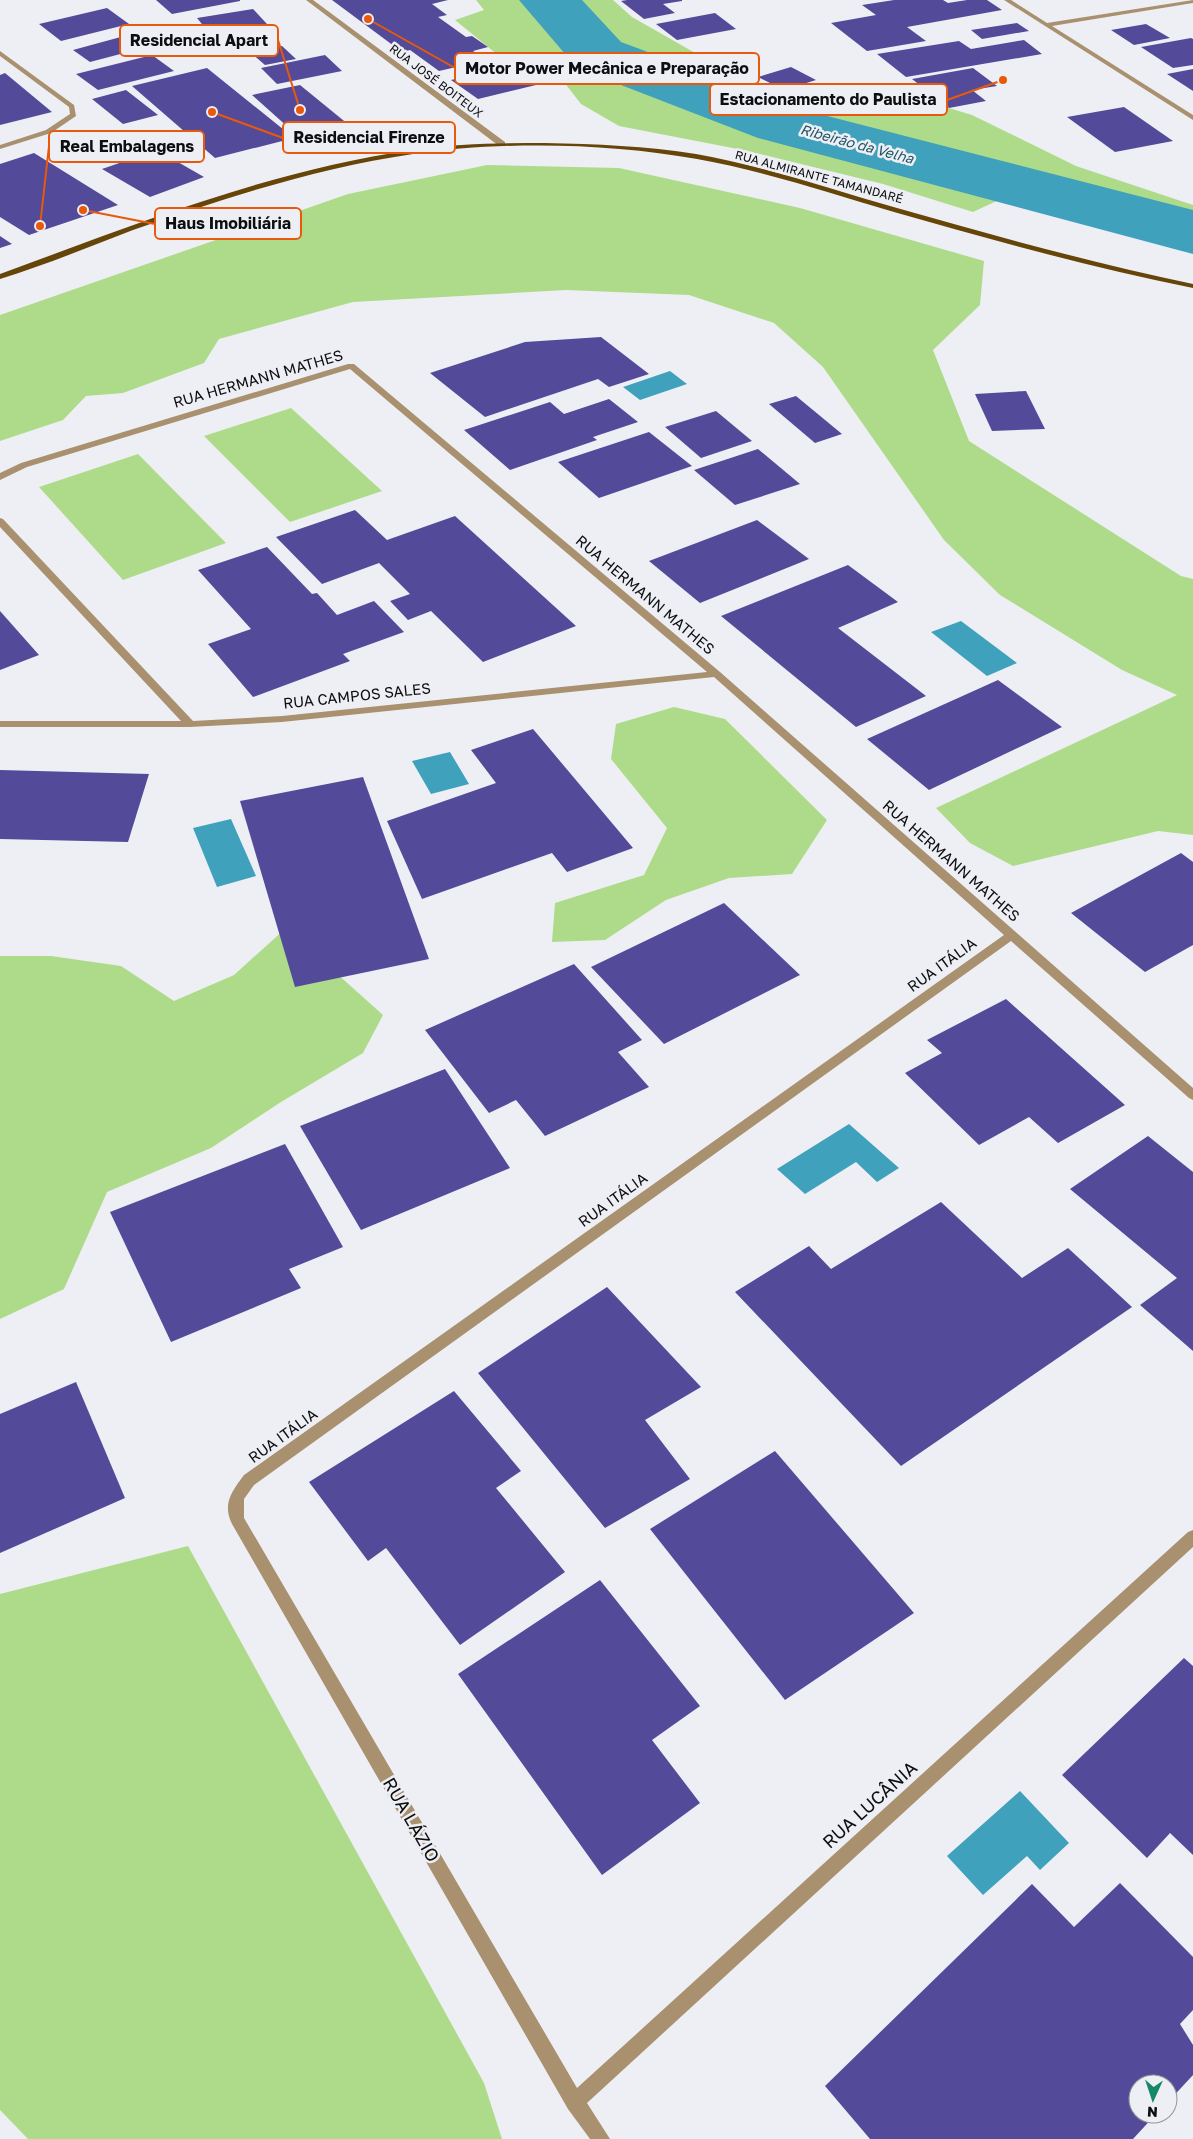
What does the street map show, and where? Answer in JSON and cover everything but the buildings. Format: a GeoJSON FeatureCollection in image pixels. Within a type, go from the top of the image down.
{"type":"FeatureCollection","features":[{"type":"Feature","properties":{"kind":"main road","name":"RUA ALMIRANTE TAMANDARÉ"},"geometry":{"type":"LineString","coordinates":[[0,277],[175,213],[262,185],[334,167],[416,152],[502,144],[587,146],[674,153],[752,169],[1046,253],[1103,268],[1193,286]]}},
{"type":"Feature","properties":{"kind":"street","name":"RUA JOSÉ BOITEUX"},"geometry":{"type":"LineString","coordinates":[[309,0],[502,144]]}},
{"type":"Feature","properties":{"kind":"street"},"geometry":{"type":"LineString","coordinates":[[1007,0],[1193,118]]}},
{"type":"Feature","properties":{"kind":"street"},"geometry":{"type":"LineString","coordinates":[[1045,25],[1193,1]]}},
{"type":"Feature","properties":{"kind":"street"},"geometry":{"type":"LineString","coordinates":[[0,52],[72,106],[74,115],[66,123],[50,131],[0,147]]}},
{"type":"Feature","properties":{"kind":"street","name":"RUA HERMANN MATHES"},"geometry":{"type":"LineString","coordinates":[[0,477],[24,465],[351,366],[716,674],[1193,1095]]}},
{"type":"Feature","properties":{"kind":"street"},"geometry":{"type":"LineString","coordinates":[[0,521],[190,724]]}},
{"type":"Feature","properties":{"kind":"street","name":"RUA CAMPOS SALES"},"geometry":{"type":"LineString","coordinates":[[0,724],[190,724],[282,719],[716,674]]}},
{"type":"Feature","properties":{"kind":"street","name":"RUA ITÁLIA"},"geometry":{"type":"LineString","coordinates":[[236,1497],[249,1480],[1012,934]]}},
{"type":"Feature","properties":{"kind":"street","name":"RUA LÁZIO"},"geometry":{"type":"LineString","coordinates":[[236,1497],[236,1519],[575,2102],[601,2139]]}},
{"type":"Feature","properties":{"kind":"street","name":"RUA LUCÂNIA"},"geometry":{"type":"LineString","coordinates":[[575,2102],[1193,1538]]}},
{"type":"Feature","properties":{"kind":"green space"},"geometry":{"type":"Polygon","coordinates":[[[476,0],[528,0],[562,42],[589,69],[874,163],[915,166],[1016,192],[973,212],[883,184],[743,150],[619,126],[581,104],[560,77],[529,59],[504,60],[455,20],[484,10],[476,0]]]}},
{"type":"Feature","properties":{"kind":"green space"},"geometry":{"type":"Polygon","coordinates":[[[571,0],[613,0],[632,17],[704,58],[779,93],[853,105],[929,102],[972,115],[1076,166],[1193,205],[1193,217],[831,124],[737,93],[620,49],[571,0]]]}},
{"type":"Feature","properties":{"kind":"green space"},"geometry":{"type":"Polygon","coordinates":[[[487,165],[619,168],[800,208],[984,261],[980,305],[933,350],[969,441],[1181,576],[1193,579],[1193,835],[1158,831],[1013,866],[970,843],[936,808],[1177,695],[1122,670],[1000,595],[944,540],[823,367],[774,323],[689,295],[566,290],[353,302],[219,339],[204,363],[123,393],[86,396],[63,420],[0,441],[0,315],[348,194],[487,165]]]}},
{"type":"Feature","properties":{"kind":"green space"},"geometry":{"type":"Polygon","coordinates":[[[291,408],[382,491],[290,522],[204,436],[291,408]]]}},
{"type":"Feature","properties":{"kind":"green space"},"geometry":{"type":"Polygon","coordinates":[[[138,454],[226,543],[123,580],[39,487],[138,454]]]}},
{"type":"Feature","properties":{"kind":"green space"},"geometry":{"type":"Polygon","coordinates":[[[674,707],[725,719],[827,820],[792,874],[729,878],[666,900],[605,940],[552,942],[555,903],[644,875],[667,828],[611,759],[616,724],[674,707]]]}},
{"type":"Feature","properties":{"kind":"green space"},"geometry":{"type":"Polygon","coordinates":[[[286,928],[383,1015],[363,1053],[281,1102],[211,1148],[107,1192],[64,1289],[0,1319],[0,956],[51,956],[121,966],[174,1001],[234,975],[286,928]]]}},
{"type":"Feature","properties":{"kind":"green space"},"geometry":{"type":"Polygon","coordinates":[[[188,1546],[484,2083],[502,2139],[28,2139],[0,2110],[0,1594],[188,1546]]]}},
{"type":"Feature","properties":{"kind":"water"},"geometry":{"type":"Polygon","coordinates":[[[670,371],[687,384],[640,400],[623,387],[670,371]]]}},
{"type":"Feature","properties":{"kind":"water"},"geometry":{"type":"Polygon","coordinates":[[[961,621],[1017,663],[987,676],[931,632],[961,621]]]}},
{"type":"Feature","properties":{"kind":"water"},"geometry":{"type":"Polygon","coordinates":[[[450,752],[469,784],[431,794],[412,761],[450,752]]]}},
{"type":"Feature","properties":{"kind":"water"},"geometry":{"type":"Polygon","coordinates":[[[231,819],[256,876],[217,887],[193,828],[231,819]]]}},
{"type":"Feature","properties":{"kind":"water"},"geometry":{"type":"Polygon","coordinates":[[[849,1124],[899,1168],[877,1182],[856,1162],[805,1194],[777,1169],[849,1124]]]}},
{"type":"Feature","properties":{"kind":"water"},"geometry":{"type":"Polygon","coordinates":[[[1020,1791],[1069,1843],[1040,1870],[1027,1856],[983,1895],[947,1856],[1020,1791]]]}},
{"type":"Feature","properties":{"kind":"waterway","name":"Ribeirão da Velha"},"geometry":{"type":"LineString","coordinates":[[549,0],[599,55],[781,124],[1193,232]]}},
{"type":"Feature","properties":{"kind":"place","name":"Motor Power Mecânica e Preparação"},"geometry":{"type":"Point","coordinates":[368,19]}},
{"type":"Feature","properties":{"kind":"place","name":"Estacionamento do Paulista"},"geometry":{"type":"Point","coordinates":[1003,80]}},
{"type":"Feature","properties":{"kind":"place","name":"Residencial Apart"},"geometry":{"type":"Point","coordinates":[300,110]}},
{"type":"Feature","properties":{"kind":"place","name":"Residencial Firenze"},"geometry":{"type":"Point","coordinates":[212,112]}},
{"type":"Feature","properties":{"kind":"place","name":"Haus Imobiliária"},"geometry":{"type":"Point","coordinates":[83,210]}},
{"type":"Feature","properties":{"kind":"place","name":"Real Embalagens"},"geometry":{"type":"Point","coordinates":[40,226]}}]}
